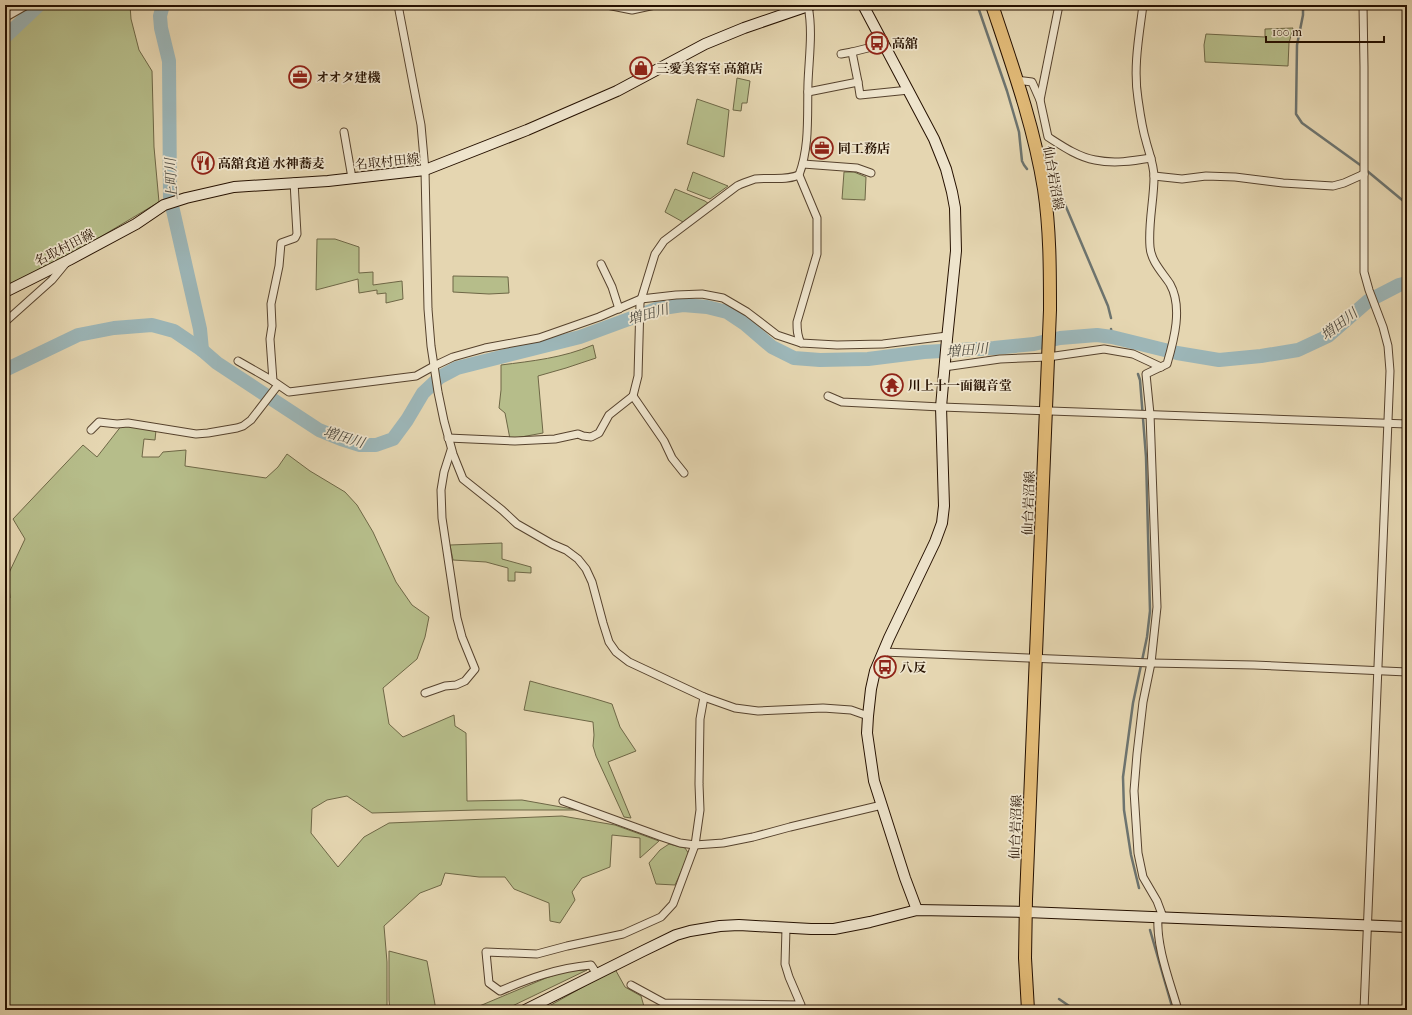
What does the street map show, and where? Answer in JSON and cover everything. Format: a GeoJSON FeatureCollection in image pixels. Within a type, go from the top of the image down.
{"type":"FeatureCollection","features":[{"type":"Feature","properties":{"kind":"main road","name":"仙台岩沼線"},"geometry":{"type":"LineString","coordinates":[[992,5],[1025,106],[1044,189],[1050,238],[1048,356],[1026,912],[1028,1010]]}},
{"type":"Feature","properties":{"kind":"street"},"geometry":{"type":"LineString","coordinates":[[6,18],[18,5]]}},
{"type":"Feature","properties":{"kind":"street"},"geometry":{"type":"LineString","coordinates":[[6,18],[27,5]]}},
{"type":"Feature","properties":{"kind":"street"},"geometry":{"type":"LineString","coordinates":[[398,5],[421,125],[425,170],[428,302],[434,368],[448,438],[457,467],[463,479],[517,524],[552,544],[566,550],[578,559],[586,569],[592,582],[609,642],[616,652],[629,662],[704,697],[735,708],[758,711],[824,708],[851,710],[868,716]]}},
{"type":"Feature","properties":{"kind":"street"},"geometry":{"type":"LineString","coordinates":[[607,5],[632,10],[655,5]]}},
{"type":"Feature","properties":{"kind":"street"},"geometry":{"type":"LineString","coordinates":[[801,343],[797,330],[797,322],[817,254],[817,218],[799,175],[803,164],[807,126],[811,26],[809,5]]}},
{"type":"Feature","properties":{"kind":"street","name":"名取村田線"},"geometry":{"type":"LineString","coordinates":[[5,292],[136,224],[169,203],[234,187],[352,178],[425,170],[527,130],[617,91],[705,44],[744,28],[809,5]]}},
{"type":"Feature","properties":{"kind":"street"},"geometry":{"type":"LineString","coordinates":[[863,5],[934,139],[946,169],[954,200],[956,252],[941,407],[944,506],[942,523],[935,542],[875,671],[871,689],[867,733],[874,781],[905,878],[917,910]]}},
{"type":"Feature","properties":{"kind":"street"},"geometry":{"type":"LineString","coordinates":[[1040,100],[1059,5]]}},
{"type":"Feature","properties":{"kind":"street"},"geometry":{"type":"LineString","coordinates":[[1143,5],[1136,62],[1137,90],[1145,140],[1151,158],[1154,176],[1150,248],[1155,263],[1170,285],[1174,294],[1176,305],[1174,340],[1164,365],[1146,374],[1144,414],[1157,607],[1145,663],[1143,702],[1134,791],[1138,853],[1143,877],[1157,900],[1161,917],[1157,930],[1178,1010]]}},
{"type":"Feature","properties":{"kind":"street"},"geometry":{"type":"LineString","coordinates":[[1362,5],[1364,272],[1369,290],[1384,327],[1388,346],[1390,371],[1364,1010]]}},
{"type":"Feature","properties":{"kind":"street"},"geometry":{"type":"LineString","coordinates":[[841,54],[884,44]]}},
{"type":"Feature","properties":{"kind":"street"},"geometry":{"type":"LineString","coordinates":[[852,52],[860,95],[909,90]]}},
{"type":"Feature","properties":{"kind":"street"},"geometry":{"type":"LineString","coordinates":[[1016,80],[1032,82],[1040,100],[1048,137],[1069,150],[1095,160],[1125,162],[1151,158]]}},
{"type":"Feature","properties":{"kind":"street"},"geometry":{"type":"LineString","coordinates":[[808,92],[858,82]]}},
{"type":"Feature","properties":{"kind":"street"},"geometry":{"type":"LineString","coordinates":[[344,132],[352,178]]}},
{"type":"Feature","properties":{"kind":"street"},"geometry":{"type":"LineString","coordinates":[[803,164],[857,168],[871,173]]}},
{"type":"Feature","properties":{"kind":"street"},"geometry":{"type":"LineString","coordinates":[[1154,176],[1182,179],[1206,176],[1235,177],[1283,183],[1333,186],[1344,183],[1364,170]]}},
{"type":"Feature","properties":{"kind":"street"},"geometry":{"type":"LineString","coordinates":[[448,438],[515,441],[555,439],[578,434],[591,437],[599,433],[609,415],[633,396],[638,376],[641,301],[655,254],[664,241],[737,186],[756,179],[788,178],[799,175]]}},
{"type":"Feature","properties":{"kind":"street"},"geometry":{"type":"LineString","coordinates":[[91,430],[98,422],[117,424],[128,423],[196,434],[208,433],[243,426],[251,420],[264,405],[276,385],[270,340],[272,326],[271,304],[279,266],[281,243],[295,238],[297,234],[294,182]]}},
{"type":"Feature","properties":{"kind":"street"},"geometry":{"type":"LineString","coordinates":[[5,322],[52,280],[69,260]]}},
{"type":"Feature","properties":{"kind":"street"},"geometry":{"type":"LineString","coordinates":[[601,264],[612,287],[619,309]]}},
{"type":"Feature","properties":{"kind":"street"},"geometry":{"type":"LineString","coordinates":[[238,362],[288,392],[401,379],[416,376],[434,368],[453,356],[539,338],[569,329],[641,301],[691,294],[716,296],[734,303],[777,335],[801,343],[837,345],[883,344],[947,338]]}},
{"type":"Feature","properties":{"kind":"street"},"geometry":{"type":"LineString","coordinates":[[944,365],[1048,356],[1104,349],[1133,354],[1164,365]]}},
{"type":"Feature","properties":{"kind":"street"},"geometry":{"type":"LineString","coordinates":[[633,396],[664,441],[672,458],[684,473]]}},
{"type":"Feature","properties":{"kind":"street"},"geometry":{"type":"LineString","coordinates":[[828,396],[842,402],[941,407],[1407,424]]}},
{"type":"Feature","properties":{"kind":"street"},"geometry":{"type":"LineString","coordinates":[[425,693],[445,686],[456,685],[465,681],[476,669],[462,637],[457,618],[442,518],[441,490],[444,472],[452,449]]}},
{"type":"Feature","properties":{"kind":"street"},"geometry":{"type":"LineString","coordinates":[[883,652],[1407,672]]}},
{"type":"Feature","properties":{"kind":"street"},"geometry":{"type":"LineString","coordinates":[[597,974],[591,965],[573,966],[554,970],[500,991],[489,983],[486,952],[538,954],[623,934],[661,917],[673,904],[695,845],[700,810],[700,719],[704,697]]}},
{"type":"Feature","properties":{"kind":"street"},"geometry":{"type":"LineString","coordinates":[[563,801],[680,843],[695,845],[723,843],[753,837],[882,805]]}},
{"type":"Feature","properties":{"kind":"street"},"geometry":{"type":"LineString","coordinates":[[525,1010],[662,941],[690,931],[720,926],[739,925],[834,929],[870,922],[917,910],[1026,912],[1407,927]]}},
{"type":"Feature","properties":{"kind":"street"},"geometry":{"type":"LineString","coordinates":[[631,985],[664,1003],[801,1005],[785,964],[786,928]]}},
{"type":"Feature","properties":{"kind":"green space"},"geometry":{"type":"Polygon","coordinates":[[[41,5],[130,5],[131,19],[139,50],[152,71],[154,147],[159,202],[55,264],[5,289],[5,33],[41,5]]]}},
{"type":"Feature","properties":{"kind":"green space"},"geometry":{"type":"Polygon","coordinates":[[[1293,28],[1289,43],[1288,66],[1205,62],[1204,45],[1206,34],[1265,37],[1265,29],[1293,28]]]}},
{"type":"Feature","properties":{"kind":"green space"},"geometry":{"type":"Polygon","coordinates":[[[737,78],[750,81],[747,103],[742,103],[741,111],[733,110],[737,78]]]}},
{"type":"Feature","properties":{"kind":"green space"},"geometry":{"type":"Polygon","coordinates":[[[697,99],[729,110],[724,157],[687,144],[697,99]]]}},
{"type":"Feature","properties":{"kind":"green space"},"geometry":{"type":"Polygon","coordinates":[[[693,172],[728,186],[710,199],[687,190],[693,172]]]}},
{"type":"Feature","properties":{"kind":"green space"},"geometry":{"type":"Polygon","coordinates":[[[844,172],[854,172],[866,177],[865,200],[842,199],[844,172]]]}},
{"type":"Feature","properties":{"kind":"green space"},"geometry":{"type":"Polygon","coordinates":[[[675,189],[709,204],[683,222],[665,212],[675,189]]]}},
{"type":"Feature","properties":{"kind":"green space"},"geometry":{"type":"Polygon","coordinates":[[[317,239],[335,239],[359,247],[359,273],[373,272],[373,285],[402,281],[403,299],[386,303],[386,293],[377,294],[377,290],[359,293],[358,279],[316,290],[317,239]]]}},
{"type":"Feature","properties":{"kind":"green space"},"geometry":{"type":"Polygon","coordinates":[[[453,276],[508,277],[509,293],[489,294],[453,292],[453,276]]]}},
{"type":"Feature","properties":{"kind":"green space"},"geometry":{"type":"Polygon","coordinates":[[[593,345],[596,358],[538,376],[543,433],[510,439],[505,413],[499,408],[501,365],[559,356],[593,345]]]}},
{"type":"Feature","properties":{"kind":"green space"},"geometry":{"type":"Polygon","coordinates":[[[122,425],[156,430],[155,440],[144,439],[142,457],[159,457],[163,452],[186,450],[185,466],[266,478],[278,467],[287,454],[310,471],[345,492],[357,505],[373,532],[396,582],[412,605],[429,617],[425,637],[417,659],[383,688],[389,724],[403,737],[454,715],[455,726],[466,733],[467,801],[522,800],[578,810],[477,810],[372,813],[347,796],[327,800],[312,809],[311,833],[338,867],[364,837],[389,823],[562,816],[615,825],[659,841],[640,858],[640,838],[612,835],[610,867],[582,878],[572,892],[575,900],[560,923],[550,921],[549,903],[514,889],[505,877],[479,877],[445,873],[441,885],[420,893],[384,926],[387,962],[387,1010],[5,1010],[5,603],[10,598],[8,575],[25,539],[13,519],[83,445],[97,457],[122,425]]]}},
{"type":"Feature","properties":{"kind":"green space"},"geometry":{"type":"Polygon","coordinates":[[[502,543],[502,559],[531,567],[531,573],[515,572],[515,581],[508,581],[508,568],[486,562],[453,560],[450,545],[502,543]]]}},
{"type":"Feature","properties":{"kind":"green space"},"geometry":{"type":"Polygon","coordinates":[[[530,681],[612,704],[620,727],[636,751],[608,762],[631,818],[624,817],[596,756],[593,746],[593,722],[524,710],[530,681]]]}},
{"type":"Feature","properties":{"kind":"green space"},"geometry":{"type":"Polygon","coordinates":[[[669,844],[685,848],[689,854],[675,885],[656,884],[649,863],[660,850],[669,844]]]}},
{"type":"Feature","properties":{"kind":"green space"},"geometry":{"type":"Polygon","coordinates":[[[389,951],[427,961],[436,1010],[390,1010],[389,951]]]}},
{"type":"Feature","properties":{"kind":"green space"},"geometry":{"type":"Polygon","coordinates":[[[615,969],[625,987],[641,996],[645,1010],[542,1010],[615,969]]]}},
{"type":"Feature","properties":{"kind":"green space"},"geometry":{"type":"Polygon","coordinates":[[[587,970],[504,1010],[470,1010],[546,978],[567,971],[587,970]]]}},
{"type":"Feature","properties":{"kind":"waterway","name":"上町川"},"geometry":{"type":"LineString","coordinates":[[5,37],[39,5]]}},
{"type":"Feature","properties":{"kind":"waterway","name":"上町川"},"geometry":{"type":"LineString","coordinates":[[163,5],[160,16],[161,28],[169,61],[170,197],[200,329],[202,350]]}},
{"type":"Feature","properties":{"kind":"waterway"},"geometry":{"type":"LineString","coordinates":[[1303,5],[1303,15],[1297,45],[1296,114],[1302,123],[1363,167]]}},
{"type":"Feature","properties":{"kind":"waterway"},"geometry":{"type":"LineString","coordinates":[[978,7],[1007,91],[1019,132],[1022,161],[1027,169]]}},
{"type":"Feature","properties":{"kind":"waterway"},"geometry":{"type":"LineString","coordinates":[[1366,170],[1407,204]]}},
{"type":"Feature","properties":{"kind":"waterway"},"geometry":{"type":"LineString","coordinates":[[1058,193],[1061,195],[1108,306],[1111,318]]}},
{"type":"Feature","properties":{"kind":"waterway","name":"増田川"},"geometry":{"type":"LineString","coordinates":[[5,370],[78,335],[114,328],[152,325],[174,331],[202,350],[217,363],[319,430],[360,445],[376,445],[393,439],[407,420],[423,393],[440,377],[457,368],[580,337],[656,309],[683,305],[707,307],[727,312],[745,324],[772,347],[794,358],[820,360],[868,359],[924,352],[1034,344],[1060,338],[1097,335],[1112,337],[1177,353],[1219,360],[1261,356],[1298,350],[1328,336],[1368,301],[1399,285],[1407,283]]}},
{"type":"Feature","properties":{"kind":"waterway","name":"増田川"},"geometry":{"type":"LineString","coordinates":[[1111,329],[1112,337]]}},
{"type":"Feature","properties":{"kind":"waterway"},"geometry":{"type":"LineString","coordinates":[[1138,374],[1140,380],[1146,457],[1150,611],[1147,637],[1133,703],[1123,777],[1124,810],[1131,855],[1139,888]]}},
{"type":"Feature","properties":{"kind":"waterway"},"geometry":{"type":"LineString","coordinates":[[1150,930],[1173,1010]]}},
{"type":"Feature","properties":{"kind":"waterway"},"geometry":{"type":"LineString","coordinates":[[1059,999],[1075,1010]]}},
{"type":"Feature","properties":{"kind":"place","name":"高舘"},"geometry":{"type":"Point","coordinates":[877,43]}},
{"type":"Feature","properties":{"kind":"place","name":"三愛美容室 高舘店"},"geometry":{"type":"Point","coordinates":[641,68]}},
{"type":"Feature","properties":{"kind":"place","name":"オオタ建機"},"geometry":{"type":"Point","coordinates":[300,77]}},
{"type":"Feature","properties":{"kind":"place","name":"同工務店"},"geometry":{"type":"Point","coordinates":[822,148]}},
{"type":"Feature","properties":{"kind":"place","name":"高舘食道 水神蕎麦"},"geometry":{"type":"Point","coordinates":[203,163]}},
{"type":"Feature","properties":{"kind":"place","name":"川上十一面観音堂"},"geometry":{"type":"Point","coordinates":[892,385]}},
{"type":"Feature","properties":{"kind":"place","name":"八反"},"geometry":{"type":"Point","coordinates":[885,667]}}]}
